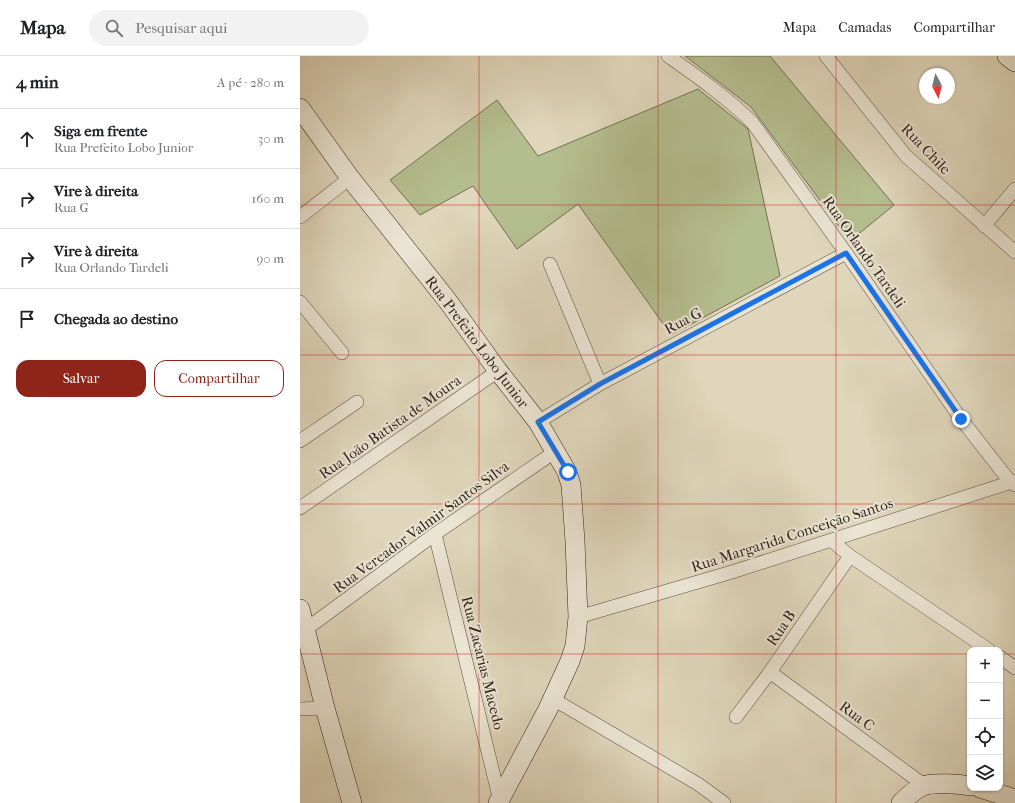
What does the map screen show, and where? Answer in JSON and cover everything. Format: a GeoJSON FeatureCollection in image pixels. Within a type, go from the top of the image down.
{"type":"FeatureCollection","features":[{"type":"Feature","properties":{"kind":"main road"},"geometry":{"type":"LineString","coordinates":[[1008,56],[1015,62]]}},
{"type":"Feature","properties":{"kind":"main road","name":"Rua Prefeito Lobo Junior"},"geometry":{"type":"LineString","coordinates":[[300,108],[350,178],[447,300],[498,371],[538,422],[568,472],[571,485],[575,541],[578,618],[575,646],[570,661],[552,699],[499,802]]}},
{"type":"Feature","properties":{"kind":"main road"},"geometry":{"type":"LineString","coordinates":[[300,609],[325,708],[352,803]]}},
{"type":"Feature","properties":{"kind":"main road"},"geometry":{"type":"LineString","coordinates":[[901,803],[924,785],[954,784],[967,786]]}},
{"type":"Feature","properties":{"kind":"main road"},"geometry":{"type":"LineString","coordinates":[[990,791],[1015,799]]}},
{"type":"Feature","properties":{"kind":"street","name":"Rua Orlando Tardeli"},"geometry":{"type":"LineString","coordinates":[[668,56],[710,85],[752,122],[846,253],[961,419],[1014,483]]}},
{"type":"Feature","properties":{"kind":"street","name":"Rua Chile"},"geometry":{"type":"LineString","coordinates":[[826,56],[906,156],[1015,252]]}},
{"type":"Feature","properties":{"kind":"street"},"geometry":{"type":"LineString","coordinates":[[300,217],[350,178]]}},
{"type":"Feature","properties":{"kind":"street"},"geometry":{"type":"LineString","coordinates":[[984,226],[1015,189]]}},
{"type":"Feature","properties":{"kind":"street","name":"Rua G"},"geometry":{"type":"LineString","coordinates":[[538,422],[600,384],[846,253]]}},
{"type":"Feature","properties":{"kind":"street"},"geometry":{"type":"LineString","coordinates":[[550,264],[600,384]]}},
{"type":"Feature","properties":{"kind":"street"},"geometry":{"type":"LineString","coordinates":[[300,302],[342,353]]}},
{"type":"Feature","properties":{"kind":"street","name":"Rua João Batista de Moura"},"geometry":{"type":"LineString","coordinates":[[300,508],[498,371]]}},
{"type":"Feature","properties":{"kind":"street"},"geometry":{"type":"LineString","coordinates":[[300,441],[357,402]]}},
{"type":"Feature","properties":{"kind":"street","name":"Rua Vereador Valmir Santos Silva"},"geometry":{"type":"LineString","coordinates":[[305,630],[435,534],[556,451]]}},
{"type":"Feature","properties":{"kind":"street","name":"Rua Margarida Conceição Santos"},"geometry":{"type":"LineString","coordinates":[[578,618],[732,572],[1014,483]]}},
{"type":"Feature","properties":{"kind":"street","name":"Rua Zacarias Macedo"},"geometry":{"type":"LineString","coordinates":[[435,534],[499,802]]}},
{"type":"Feature","properties":{"kind":"street"},"geometry":{"type":"LineString","coordinates":[[830,540],[850,556],[985,647]]}},
{"type":"Feature","properties":{"kind":"street","name":"Rua B"},"geometry":{"type":"LineString","coordinates":[[736,717],[770,672],[850,556]]}},
{"type":"Feature","properties":{"kind":"street"},"geometry":{"type":"LineString","coordinates":[[1003,659],[1015,668]]}},
{"type":"Feature","properties":{"kind":"street","name":"Rua C"},"geometry":{"type":"LineString","coordinates":[[770,672],[924,785]]}},
{"type":"Feature","properties":{"kind":"street"},"geometry":{"type":"LineString","coordinates":[[552,699],[698,784],[724,803]]}},
{"type":"Feature","properties":{"kind":"street"},"geometry":{"type":"LineString","coordinates":[[300,709],[325,708]]}},
{"type":"Feature","properties":{"kind":"green space"},"geometry":{"type":"Polygon","coordinates":[[[685,56],[770,56],[894,205],[850,241],[751,107],[685,56]]]}},
{"type":"Feature","properties":{"kind":"green space"},"geometry":{"type":"Polygon","coordinates":[[[698,89],[748,129],[780,276],[671,335],[578,204],[517,249],[473,186],[420,215],[390,180],[497,100],[538,156],[698,89]]]}},
{"type":"Feature","properties":{"kind":"route"},"geometry":{"type":"LineString","coordinates":[[568,472],[538,422],[600,384],[846,253],[961,419]]}}]}
